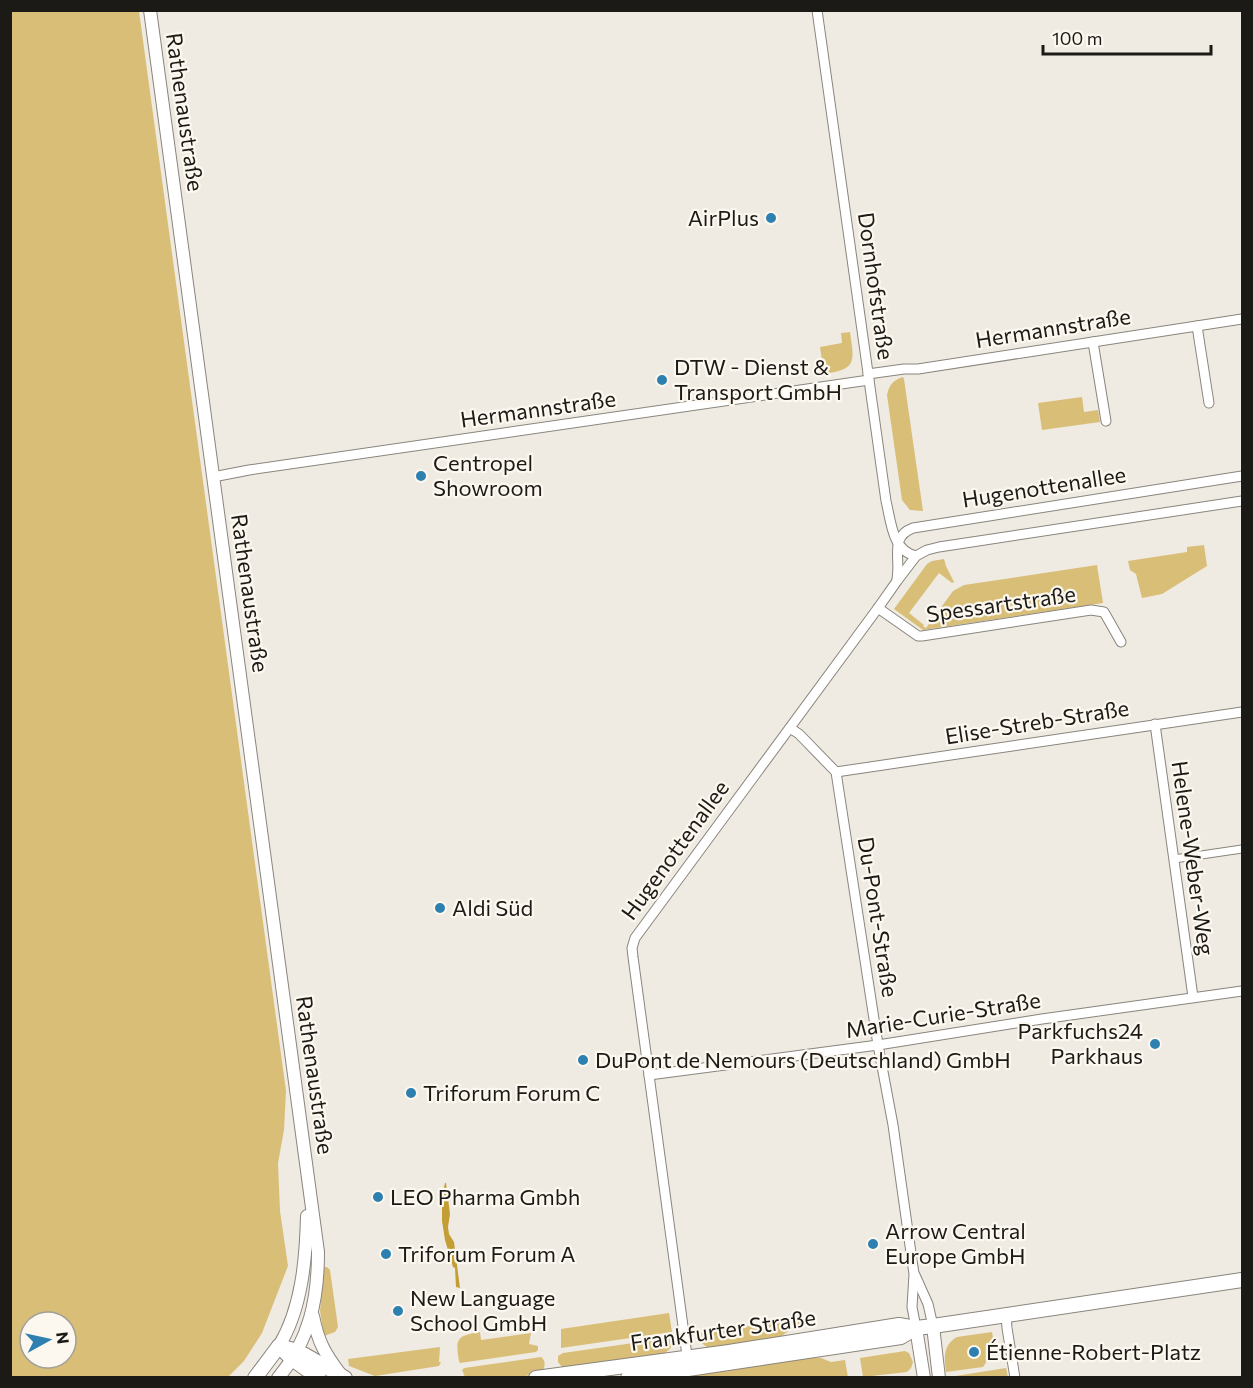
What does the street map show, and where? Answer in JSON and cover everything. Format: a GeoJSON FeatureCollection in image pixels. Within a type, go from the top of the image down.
{"type":"FeatureCollection","features":[{"type":"Feature","properties":{"kind":"main road","name":"Frankfurter Straße"},"geometry":{"type":"LineString","coordinates":[[628,1377],[688,1362],[899,1325],[916,1328],[933,1326],[1242,1280]]}},
{"type":"Feature","properties":{"kind":"main road"},"geometry":{"type":"LineString","coordinates":[[255,1377],[279,1346],[343,1376]]}},
{"type":"Feature","properties":{"kind":"main road"},"geometry":{"type":"LineString","coordinates":[[294,1355],[319,1377]]}},
{"type":"Feature","properties":{"kind":"main road","name":"Frankfurter Straße"},"geometry":{"type":"LineString","coordinates":[[536,1377],[688,1362]]}},
{"type":"Feature","properties":{"kind":"street","name":"Rathenaustraße"},"geometry":{"type":"LineString","coordinates":[[150,10],[318,1252],[318,1273],[312,1315],[302,1342],[278,1377]]}},
{"type":"Feature","properties":{"kind":"street","name":"Dornhofstraße"},"geometry":{"type":"LineString","coordinates":[[817,10],[886,501],[897,543]]}},
{"type":"Feature","properties":{"kind":"street","name":"Hermannstraße"},"geometry":{"type":"LineString","coordinates":[[213,477],[869,377],[904,369],[918,369],[1242,319]]}},
{"type":"Feature","properties":{"kind":"street"},"geometry":{"type":"LineString","coordinates":[[1197,326],[1209,403]]}},
{"type":"Feature","properties":{"kind":"street"},"geometry":{"type":"LineString","coordinates":[[1093,342],[1106,421]]}},
{"type":"Feature","properties":{"kind":"street","name":"Hugenottenallee"},"geometry":{"type":"LineString","coordinates":[[897,543],[906,531],[919,526],[1242,476]]}},
{"type":"Feature","properties":{"kind":"street","name":"Hugenottenallee"},"geometry":{"type":"LineString","coordinates":[[688,1362],[633,957],[634,938],[916,556],[939,547],[1242,501]]}},
{"type":"Feature","properties":{"kind":"street"},"geometry":{"type":"LineString","coordinates":[[897,543],[909,555],[916,556]]}},
{"type":"Feature","properties":{"kind":"street"},"geometry":{"type":"LineString","coordinates":[[897,543],[897,581]]}},
{"type":"Feature","properties":{"kind":"street","name":"Spessartstraße"},"geometry":{"type":"LineString","coordinates":[[878,608],[918,636],[1091,610],[1104,612],[1121,642]]}},
{"type":"Feature","properties":{"kind":"street","name":"Elise-Streb-Straße"},"geometry":{"type":"LineString","coordinates":[[836,772],[1242,712]]}},
{"type":"Feature","properties":{"kind":"street","name":"Helene-Weber-Weg"},"geometry":{"type":"LineString","coordinates":[[1155,724],[1193,997]]}},
{"type":"Feature","properties":{"kind":"street"},"geometry":{"type":"LineString","coordinates":[[790,728],[799,734],[836,772]]}},
{"type":"Feature","properties":{"kind":"street","name":"Du-Pont-Straße"},"geometry":{"type":"LineString","coordinates":[[836,772],[878,1046],[893,1125],[914,1274],[912,1307],[916,1328]]}},
{"type":"Feature","properties":{"kind":"street"},"geometry":{"type":"LineString","coordinates":[[1174,859],[1242,849]]}},
{"type":"Feature","properties":{"kind":"street","name":"Marie-Curie-Straße"},"geometry":{"type":"LineString","coordinates":[[649,1075],[878,1046],[1042,1019],[1242,991]]}},
{"type":"Feature","properties":{"kind":"street","name":"Rathenaustraße"},"geometry":{"type":"LineString","coordinates":[[279,1346],[295,1311],[304,1264],[308,1182]]}},
{"type":"Feature","properties":{"kind":"street","name":"Du-Pont-Straße"},"geometry":{"type":"LineString","coordinates":[[914,1274],[928,1304],[933,1326]]}},
{"type":"Feature","properties":{"kind":"street"},"geometry":{"type":"LineString","coordinates":[[312,1315],[320,1343],[328,1359],[343,1376]]}},
{"type":"Feature","properties":{"kind":"street"},"geometry":{"type":"LineString","coordinates":[[1006,1315],[1015,1377]]}},
{"type":"Feature","properties":{"kind":"street"},"geometry":{"type":"LineString","coordinates":[[933,1326],[939,1377]]}},
{"type":"Feature","properties":{"kind":"street"},"geometry":{"type":"LineString","coordinates":[[916,1328],[924,1377]]}},
{"type":"Feature","properties":{"kind":"shaded area"},"geometry":{"type":"Polygon","coordinates":[[[10,11],[139,11],[286,1091],[284,1130],[278,1163],[280,1211],[288,1266],[262,1333],[244,1361],[228,1377],[11,1377],[10,11]]]}},
{"type":"Feature","properties":{"kind":"shaded area"},"geometry":{"type":"Polygon","coordinates":[[[850,332],[851,362],[843,369],[824,374],[820,347],[842,343],[841,333],[850,332]]]}},
{"type":"Feature","properties":{"kind":"shaded area"},"geometry":{"type":"Polygon","coordinates":[[[903,377],[923,511],[910,510],[902,500],[887,395],[892,383],[903,377]]]}},
{"type":"Feature","properties":{"kind":"shaded area"},"geometry":{"type":"Polygon","coordinates":[[[1082,397],[1084,412],[1098,410],[1100,422],[1042,430],[1038,403],[1082,397]]]}},
{"type":"Feature","properties":{"kind":"shaded area"},"geometry":{"type":"Polygon","coordinates":[[[1204,545],[1207,566],[1162,594],[1142,598],[1136,574],[1130,570],[1128,561],[1187,552],[1187,547],[1204,545]]]}},
{"type":"Feature","properties":{"kind":"shaded area"},"geometry":{"type":"Polygon","coordinates":[[[944,559],[954,582],[952,583],[939,573],[909,613],[926,628],[953,591],[964,585],[1097,565],[1103,603],[923,630],[894,609],[927,564],[944,559]]]}},
{"type":"Feature","properties":{"kind":"shaded area"},"geometry":{"type":"Polygon","coordinates":[[[445,1183],[450,1214],[449,1234],[454,1242],[460,1288],[456,1287],[455,1268],[445,1240],[442,1221],[442,1195],[445,1183]]]}},
{"type":"Feature","properties":{"kind":"shaded area"},"geometry":{"type":"Polygon","coordinates":[[[324,1267],[330,1270],[338,1327],[335,1332],[324,1336],[320,1311],[324,1267]]]}},
{"type":"Feature","properties":{"kind":"shaded area"},"geometry":{"type":"Polygon","coordinates":[[[669,1313],[672,1332],[561,1348],[561,1329],[669,1313]]]}},
{"type":"Feature","properties":{"kind":"shaded area"},"geometry":{"type":"Polygon","coordinates":[[[806,1318],[806,1324],[794,1327],[779,1338],[708,1348],[694,1334],[806,1318]]]}},
{"type":"Feature","properties":{"kind":"shaded area"},"geometry":{"type":"Polygon","coordinates":[[[480,1332],[481,1340],[531,1333],[529,1344],[538,1346],[538,1350],[460,1363],[457,1347],[459,1339],[480,1332]]]}},
{"type":"Feature","properties":{"kind":"shaded area","name":"Étienne-Robert-Platz"},"geometry":{"type":"Polygon","coordinates":[[[992,1332],[995,1349],[983,1367],[946,1372],[945,1352],[952,1340],[957,1337],[992,1332]]]}},
{"type":"Feature","properties":{"kind":"shaded area"},"geometry":{"type":"Polygon","coordinates":[[[676,1337],[670,1349],[660,1355],[563,1368],[558,1362],[558,1356],[563,1353],[676,1337]]]}},
{"type":"Feature","properties":{"kind":"shaded area"},"geometry":{"type":"Polygon","coordinates":[[[440,1347],[439,1366],[375,1376],[349,1366],[348,1359],[440,1347]]]}},
{"type":"Feature","properties":{"kind":"shaded area"},"geometry":{"type":"Polygon","coordinates":[[[905,1351],[909,1353],[913,1362],[907,1372],[863,1377],[860,1358],[905,1351]]]}},
{"type":"Feature","properties":{"kind":"shaded area"},"geometry":{"type":"Polygon","coordinates":[[[541,1357],[545,1363],[543,1371],[524,1376],[465,1377],[462,1370],[464,1368],[541,1357]]]}},
{"type":"Feature","properties":{"kind":"shaded area"},"geometry":{"type":"Polygon","coordinates":[[[792,1357],[821,1358],[831,1362],[845,1360],[848,1377],[670,1378],[792,1357]]]}},
{"type":"Feature","properties":{"kind":"shaded area"},"geometry":{"type":"Polygon","coordinates":[[[1006,1368],[1008,1377],[949,1377],[1006,1368]]]}},
{"type":"Feature","properties":{"kind":"place","name":"AirPlus"},"geometry":{"type":"Point","coordinates":[771,218]}},
{"type":"Feature","properties":{"kind":"place","name":"DTW - Dienst & Transport GmbH"},"geometry":{"type":"Point","coordinates":[662,380]}},
{"type":"Feature","properties":{"kind":"place","name":"Centropel Showroom"},"geometry":{"type":"Point","coordinates":[421,476]}},
{"type":"Feature","properties":{"kind":"place","name":"Aldi Süd"},"geometry":{"type":"Point","coordinates":[440,908]}},
{"type":"Feature","properties":{"kind":"place","name":"Parkfuchs24 Parkhaus"},"geometry":{"type":"Point","coordinates":[1155,1044]}},
{"type":"Feature","properties":{"kind":"place","name":"DuPont de Nemours (Deutschland) GmbH"},"geometry":{"type":"Point","coordinates":[583,1060]}},
{"type":"Feature","properties":{"kind":"place","name":"Triforum Forum C"},"geometry":{"type":"Point","coordinates":[411,1093]}},
{"type":"Feature","properties":{"kind":"place","name":"LEO Pharma Gmbh"},"geometry":{"type":"Point","coordinates":[378,1197]}},
{"type":"Feature","properties":{"kind":"place","name":"Arrow Central Europe GmbH"},"geometry":{"type":"Point","coordinates":[873,1244]}},
{"type":"Feature","properties":{"kind":"place","name":"Triforum Forum A"},"geometry":{"type":"Point","coordinates":[386,1254]}},
{"type":"Feature","properties":{"kind":"place","name":"New Language School GmbH"},"geometry":{"type":"Point","coordinates":[398,1311]}},
{"type":"Feature","properties":{"kind":"place","name":"Étienne-Robert-Platz"},"geometry":{"type":"Point","coordinates":[974,1352]}}]}
